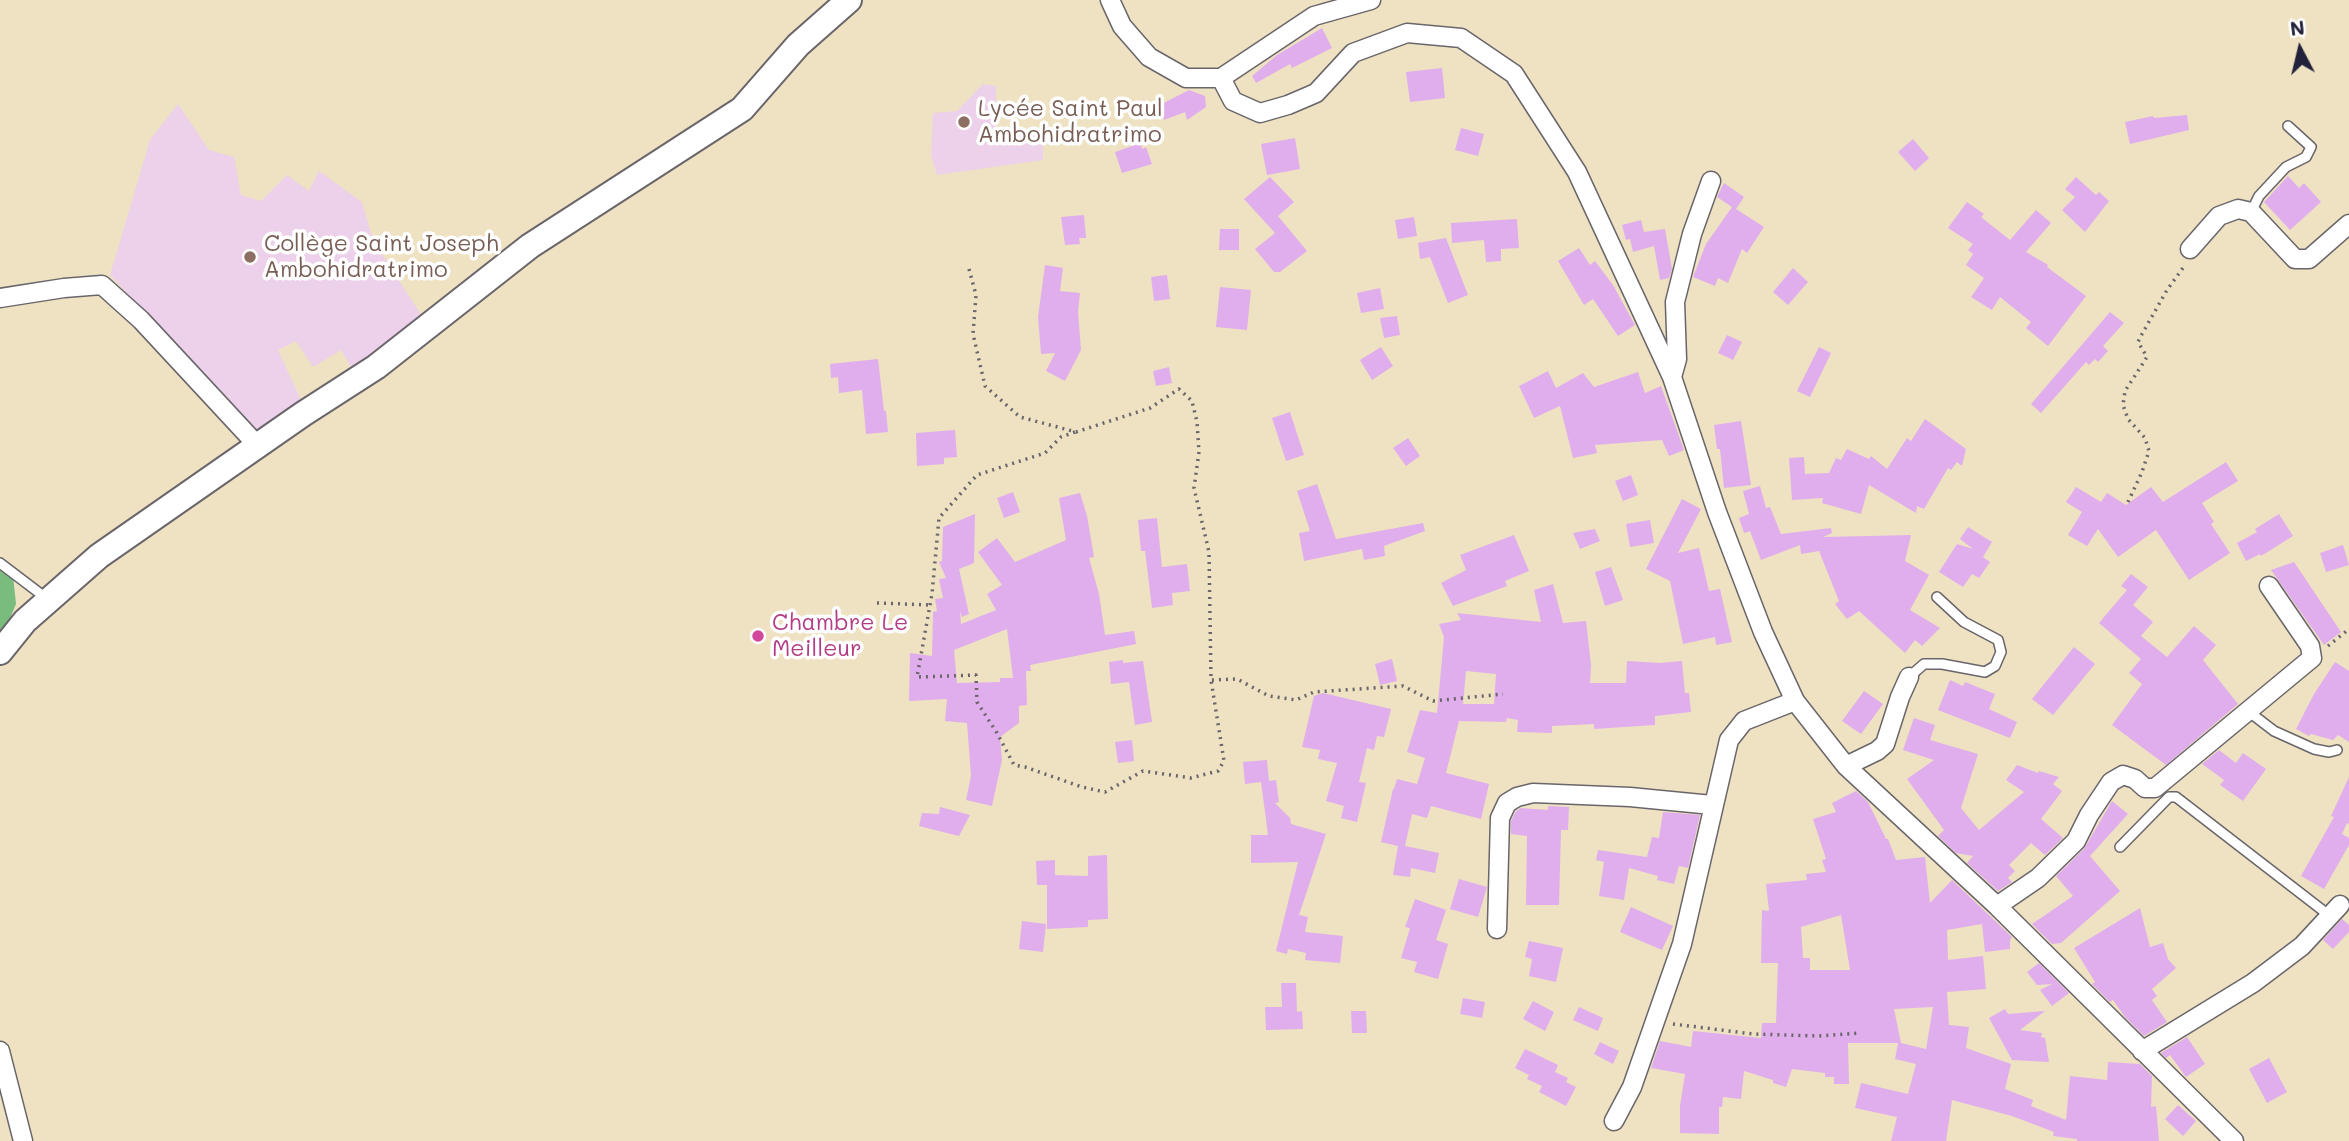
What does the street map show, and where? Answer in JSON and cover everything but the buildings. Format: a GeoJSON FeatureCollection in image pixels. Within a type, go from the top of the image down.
{"type":"FeatureCollection","features":[{"type":"Feature","properties":{"kind":"street"},"geometry":{"type":"LineString","coordinates":[[1110,0],[1122,26],[1149,57],[1186,78],[1221,78],[1314,16],[1371,0]]}},
{"type":"Feature","properties":{"kind":"street"},"geometry":{"type":"LineString","coordinates":[[0,652],[25,621],[99,556],[376,367],[530,246],[635,181],[742,109],[798,45],[841,3]]}},
{"type":"Feature","properties":{"kind":"street"},"geometry":{"type":"LineString","coordinates":[[1221,78],[1233,101],[1260,113],[1316,93],[1353,53],[1406,33],[1461,38],[1514,74],[1577,172],[1672,377],[1726,536],[1763,632],[1795,701],[1846,766],[1997,906],[2142,1051],[2215,1133],[2234,1141]]}},
{"type":"Feature","properties":{"kind":"street"},"geometry":{"type":"LineString","coordinates":[[1672,377],[1677,359],[1675,302],[1692,234],[1711,181]]}},
{"type":"Feature","properties":{"kind":"street"},"geometry":{"type":"LineString","coordinates":[[2190,249],[2219,216],[2238,209],[2251,212],[2295,259],[2309,259],[2349,224]]}},
{"type":"Feature","properties":{"kind":"street"},"geometry":{"type":"LineString","coordinates":[[0,299],[64,288],[102,285],[141,320],[258,446]]}},
{"type":"Feature","properties":{"kind":"street"},"geometry":{"type":"LineString","coordinates":[[1997,906],[2038,878],[2076,841],[2111,782],[2123,775],[2135,779],[2145,788],[2155,788],[2312,658],[2310,646],[2269,586]]}},
{"type":"Feature","properties":{"kind":"street"},"geometry":{"type":"LineString","coordinates":[[1846,766],[1877,751],[1885,744],[1909,677]]}},
{"type":"Feature","properties":{"kind":"street"},"geometry":{"type":"LineString","coordinates":[[1614,1121],[1632,1087],[1682,944],[1729,740],[1744,722],[1795,701]]}},
{"type":"Feature","properties":{"kind":"street"},"geometry":{"type":"LineString","coordinates":[[1497,929],[1500,818],[1507,803],[1517,797],[1533,793],[1630,797],[1712,805]]}},
{"type":"Feature","properties":{"kind":"street"},"geometry":{"type":"LineString","coordinates":[[2142,1051],[2253,983],[2302,946],[2335,911]]}},
{"type":"Feature","properties":{"kind":"street"},"geometry":{"type":"LineString","coordinates":[[0,1051],[23,1141]]}},
{"type":"Feature","properties":{"kind":"lane"},"geometry":{"type":"LineString","coordinates":[[2251,212],[2259,196],[2286,167],[2306,157],[2311,147],[2288,126]]}},
{"type":"Feature","properties":{"kind":"lane"},"geometry":{"type":"LineString","coordinates":[[0,563],[48,600]]}},
{"type":"Feature","properties":{"kind":"lane"},"geometry":{"type":"LineString","coordinates":[[1909,677],[1924,664],[1985,671],[1995,666],[2001,652],[1998,640],[1964,622],[1937,597]]}},
{"type":"Feature","properties":{"kind":"lane"},"geometry":{"type":"LineString","coordinates":[[2248,711],[2274,730],[2314,749],[2329,752],[2337,750]]}},
{"type":"Feature","properties":{"kind":"lane"},"geometry":{"type":"LineString","coordinates":[[2120,847],[2169,797],[2176,797],[2335,911]]}},
{"type":"Feature","properties":{"kind":"path"},"geometry":{"type":"LineString","coordinates":[[2128,502],[2149,451],[2145,438],[2128,419],[2123,405],[2125,391],[2147,357],[2138,342],[2167,290],[2192,256],[2190,249]]}},
{"type":"Feature","properties":{"kind":"path"},"geometry":{"type":"LineString","coordinates":[[969,269],[976,295],[973,334],[985,386],[1020,417],[1076,432]]}},
{"type":"Feature","properties":{"kind":"path"},"geometry":{"type":"LineString","coordinates":[[1180,389],[1192,401],[1196,422],[1199,452],[1194,488],[1209,552],[1211,680],[1224,761],[1218,771],[1191,778],[1143,771],[1105,792],[1014,765],[976,702],[976,675],[917,677],[930,605],[939,518],[977,475],[1045,453],[1061,438],[1150,408],[1180,389]]}},
{"type":"Feature","properties":{"kind":"path"},"geometry":{"type":"LineString","coordinates":[[877,603],[930,605]]}},
{"type":"Feature","properties":{"kind":"path"},"geometry":{"type":"LineString","coordinates":[[2312,658],[2349,629]]}},
{"type":"Feature","properties":{"kind":"path"},"geometry":{"type":"LineString","coordinates":[[1211,680],[1237,679],[1269,696],[1296,699],[1314,692],[1403,686],[1433,701],[1503,694]]}},
{"type":"Feature","properties":{"kind":"path"},"geometry":{"type":"LineString","coordinates":[[1655,1022],[1753,1034],[1819,1036],[1860,1033]]}},
{"type":"Feature","properties":{"kind":"shaded area","name":"Lycée Saint Paul Ambohidratrimo"},"geometry":{"type":"Polygon","coordinates":[[[983,84],[996,86],[996,131],[1043,130],[1043,160],[937,175],[931,155],[933,113],[957,111],[983,84]]]}},
{"type":"Feature","properties":{"kind":"shaded area","name":"Collège Saint Joseph Ambohidratrimo"},"geometry":{"type":"Polygon","coordinates":[[[178,104],[209,150],[234,157],[241,195],[261,201],[287,175],[309,191],[319,171],[362,202],[373,240],[427,324],[356,376],[341,350],[313,367],[296,341],[278,350],[304,407],[260,436],[110,275],[150,140],[178,104]]]}},
{"type":"Feature","properties":{"kind":"green space"},"geometry":{"type":"Polygon","coordinates":[[[0,566],[12,566],[16,604],[0,642],[0,566]]]}},
{"type":"Feature","properties":{"kind":"place","name":"Lycée Saint Paul Ambohidratrimo"},"geometry":{"type":"Point","coordinates":[964,122]}},
{"type":"Feature","properties":{"kind":"place","name":"Collège Saint Joseph Ambohidratrimo"},"geometry":{"type":"Point","coordinates":[250,257]}},
{"type":"Feature","properties":{"kind":"place","name":"Chambre Le Meilleur"},"geometry":{"type":"Point","coordinates":[758,636]}}]}
